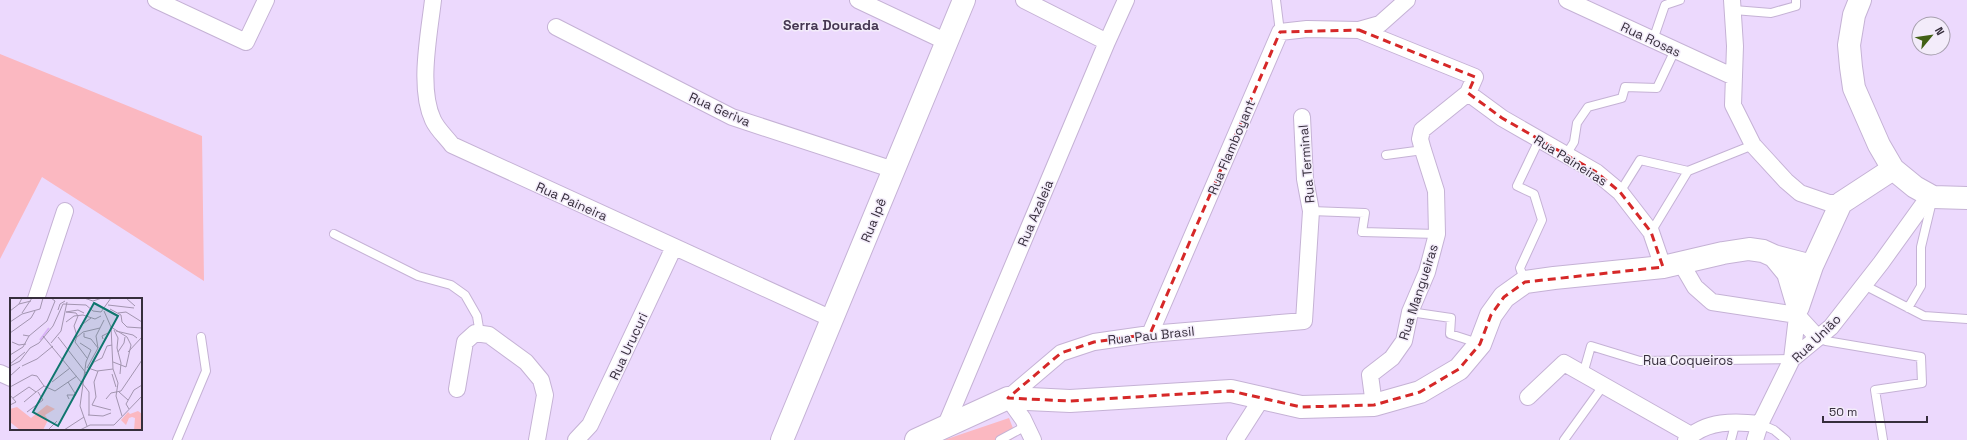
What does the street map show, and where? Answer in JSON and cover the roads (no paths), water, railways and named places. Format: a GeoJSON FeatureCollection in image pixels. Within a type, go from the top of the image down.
{"type":"FeatureCollection","features":[{"type":"Feature","properties":{"kind":"street"},"geometry":{"type":"LineString","coordinates":[[156,0],[246,42],[266,0]]}},
{"type":"Feature","properties":{"kind":"street","name":"Rua Paineira"},"geometry":{"type":"LineString","coordinates":[[433,0],[425,69],[427,95],[433,120],[452,145],[832,319]]}},
{"type":"Feature","properties":{"kind":"street"},"geometry":{"type":"LineString","coordinates":[[858,0],[947,42]]}},
{"type":"Feature","properties":{"kind":"street","name":"Rua Ipê"},"geometry":{"type":"LineString","coordinates":[[782,440],[964,0]]}},
{"type":"Feature","properties":{"kind":"street"},"geometry":{"type":"LineString","coordinates":[[1024,0],[1107,42]]}},
{"type":"Feature","properties":{"kind":"street","name":"Rua Azaleia"},"geometry":{"type":"LineString","coordinates":[[945,427],[1126,0]]}},
{"type":"Feature","properties":{"kind":"street"},"geometry":{"type":"LineString","coordinates":[[1280,32],[1307,29],[1359,30],[1380,24],[1407,0]]}},
{"type":"Feature","properties":{"kind":"street","name":"Rua Rosas"},"geometry":{"type":"LineString","coordinates":[[1567,0],[1734,77]]}},
{"type":"Feature","properties":{"kind":"street"},"geometry":{"type":"LineString","coordinates":[[1860,0],[1854,14],[1849,45],[1854,88],[1879,145],[1893,169],[1915,187],[1932,196],[1967,198]]}},
{"type":"Feature","properties":{"kind":"street"},"geometry":{"type":"LineString","coordinates":[[1733,5],[1733,105],[1753,145],[1786,181],[1800,193],[1829,203],[1841,203]]}},
{"type":"Feature","properties":{"kind":"street","name":"Rua Geriva"},"geometry":{"type":"LineString","coordinates":[[556,27],[732,118],[894,170]]}},
{"type":"Feature","properties":{"kind":"street"},"geometry":{"type":"LineString","coordinates":[[1359,30],[1475,77],[1468,93]]}},
{"type":"Feature","properties":{"kind":"street","name":"Rua Flamboyant"},"geometry":{"type":"LineString","coordinates":[[1150,334],[1280,32]]}},
{"type":"Feature","properties":{"kind":"street","name":"Rua Paineiras"},"geometry":{"type":"LineString","coordinates":[[1468,93],[1502,118],[1596,172],[1620,192],[1651,232],[1672,265],[1712,302],[1798,311]]}},
{"type":"Feature","properties":{"kind":"street","name":"Rua Mangueiras"},"geometry":{"type":"LineString","coordinates":[[1374,405],[1370,375],[1392,358],[1404,340],[1410,312],[1427,272],[1437,234],[1436,191],[1422,150],[1420,139],[1422,130],[1468,93]]}},
{"type":"Feature","properties":{"kind":"street","name":"Rua Terminal"},"geometry":{"type":"LineString","coordinates":[[1302,117],[1305,179],[1311,211]]}},
{"type":"Feature","properties":{"kind":"street"},"geometry":{"type":"LineString","coordinates":[[1792,359],[1798,311],[1812,266],[1841,203],[1893,169]]}},
{"type":"Feature","properties":{"kind":"street","name":"Rua União"},"geometry":{"type":"LineString","coordinates":[[1755,440],[1760,424],[1792,359],[1831,327],[1932,196]]}},
{"type":"Feature","properties":{"kind":"street"},"geometry":{"type":"LineString","coordinates":[[36,298],[66,211]]}},
{"type":"Feature","properties":{"kind":"street","name":"Rua Pau Brasil"},"geometry":{"type":"LineString","coordinates":[[916,440],[1008,398],[1061,353],[1094,342],[1150,334],[1304,321],[1311,211]]}},
{"type":"Feature","properties":{"kind":"street","name":"Rua Urucuri"},"geometry":{"type":"LineString","coordinates":[[576,440],[590,426],[674,247]]}},
{"type":"Feature","properties":{"kind":"street"},"geometry":{"type":"LineString","coordinates":[[1008,398],[1070,401],[1231,392],[1301,407],[1374,405],[1420,392],[1459,369],[1480,344],[1491,315],[1504,296],[1525,282],[1672,265],[1723,252],[1749,249],[1763,251],[1774,256],[1812,266]]}},
{"type":"Feature","properties":{"kind":"street"},"geometry":{"type":"LineString","coordinates":[[1774,256],[1788,274],[1798,311],[1818,338]]}},
{"type":"Feature","properties":{"kind":"street"},"geometry":{"type":"LineString","coordinates":[[457,389],[465,342],[475,333],[489,335],[526,362],[541,380],[545,395],[537,440]]}},
{"type":"Feature","properties":{"kind":"street"},"geometry":{"type":"LineString","coordinates":[[1528,397],[1564,362],[1689,438],[1706,427],[1736,421],[1760,424]]}},
{"type":"Feature","properties":{"kind":"street"},"geometry":{"type":"LineString","coordinates":[[1008,398],[1030,433]]}},
{"type":"Feature","properties":{"kind":"street"},"geometry":{"type":"LineString","coordinates":[[1235,440],[1262,398]]}},
{"type":"Feature","properties":{"kind":"lane"},"geometry":{"type":"LineString","coordinates":[[1276,0],[1280,32]]}},
{"type":"Feature","properties":{"kind":"lane"},"geometry":{"type":"LineString","coordinates":[[1653,40],[1665,5],[1680,0]]}},
{"type":"Feature","properties":{"kind":"lane"},"geometry":{"type":"LineString","coordinates":[[1733,5],[1771,13],[1796,6],[1796,0]]}},
{"type":"Feature","properties":{"kind":"lane"},"geometry":{"type":"LineString","coordinates":[[1566,155],[1574,142],[1577,123],[1588,107],[1622,98],[1625,87],[1657,88],[1675,50]]}},
{"type":"Feature","properties":{"kind":"lane"},"geometry":{"type":"LineString","coordinates":[[1525,282],[1520,268],[1542,220],[1534,194],[1517,186],[1539,140]]}},
{"type":"Feature","properties":{"kind":"lane"},"geometry":{"type":"LineString","coordinates":[[1620,192],[1640,160],[1688,171],[1753,145]]}},
{"type":"Feature","properties":{"kind":"lane"},"geometry":{"type":"LineString","coordinates":[[1386,156],[1422,150]]}},
{"type":"Feature","properties":{"kind":"lane"},"geometry":{"type":"LineString","coordinates":[[1651,232],[1688,171]]}},
{"type":"Feature","properties":{"kind":"lane"},"geometry":{"type":"LineString","coordinates":[[1908,308],[1920,286],[1922,247],[1932,196]]}},
{"type":"Feature","properties":{"kind":"lane"},"geometry":{"type":"LineString","coordinates":[[1311,211],[1365,213],[1362,232],[1437,234]]}},
{"type":"Feature","properties":{"kind":"lane"},"geometry":{"type":"LineString","coordinates":[[334,234],[418,276],[451,284],[465,295],[477,316],[480,334]]}},
{"type":"Feature","properties":{"kind":"lane"},"geometry":{"type":"LineString","coordinates":[[1864,285],[1924,316],[1967,319]]}},
{"type":"Feature","properties":{"kind":"lane"},"geometry":{"type":"LineString","coordinates":[[1410,312],[1451,318],[1450,334],[1480,344]]}},
{"type":"Feature","properties":{"kind":"lane"},"geometry":{"type":"LineString","coordinates":[[177,440],[206,370],[202,336]]}},
{"type":"Feature","properties":{"kind":"lane"},"geometry":{"type":"LineString","coordinates":[[1818,338],[1826,341],[1920,357],[1922,383],[1875,390],[1882,440]]}},
{"type":"Feature","properties":{"kind":"lane","name":"Rua Coqueiros"},"geometry":{"type":"LineString","coordinates":[[1583,374],[1591,346],[1640,361],[1792,359]]}},
{"type":"Feature","properties":{"kind":"lane"},"geometry":{"type":"LineString","coordinates":[[1564,440],[1603,386]]}},
{"type":"Feature","properties":{"kind":"lane"},"geometry":{"type":"LineString","coordinates":[[1731,440],[1736,421]]}},
{"type":"Feature","properties":{"kind":"lane"},"geometry":{"type":"LineString","coordinates":[[1760,424],[1774,430],[1786,440]]}},
{"type":"Feature","properties":{"kind":"lane"},"geometry":{"type":"LineString","coordinates":[[1000,440],[1030,433]]}},
{"type":"Feature","properties":{"kind":"district","name":"Serra Dourada"},"geometry":{"type":"Point","coordinates":[831,25]}}]}
